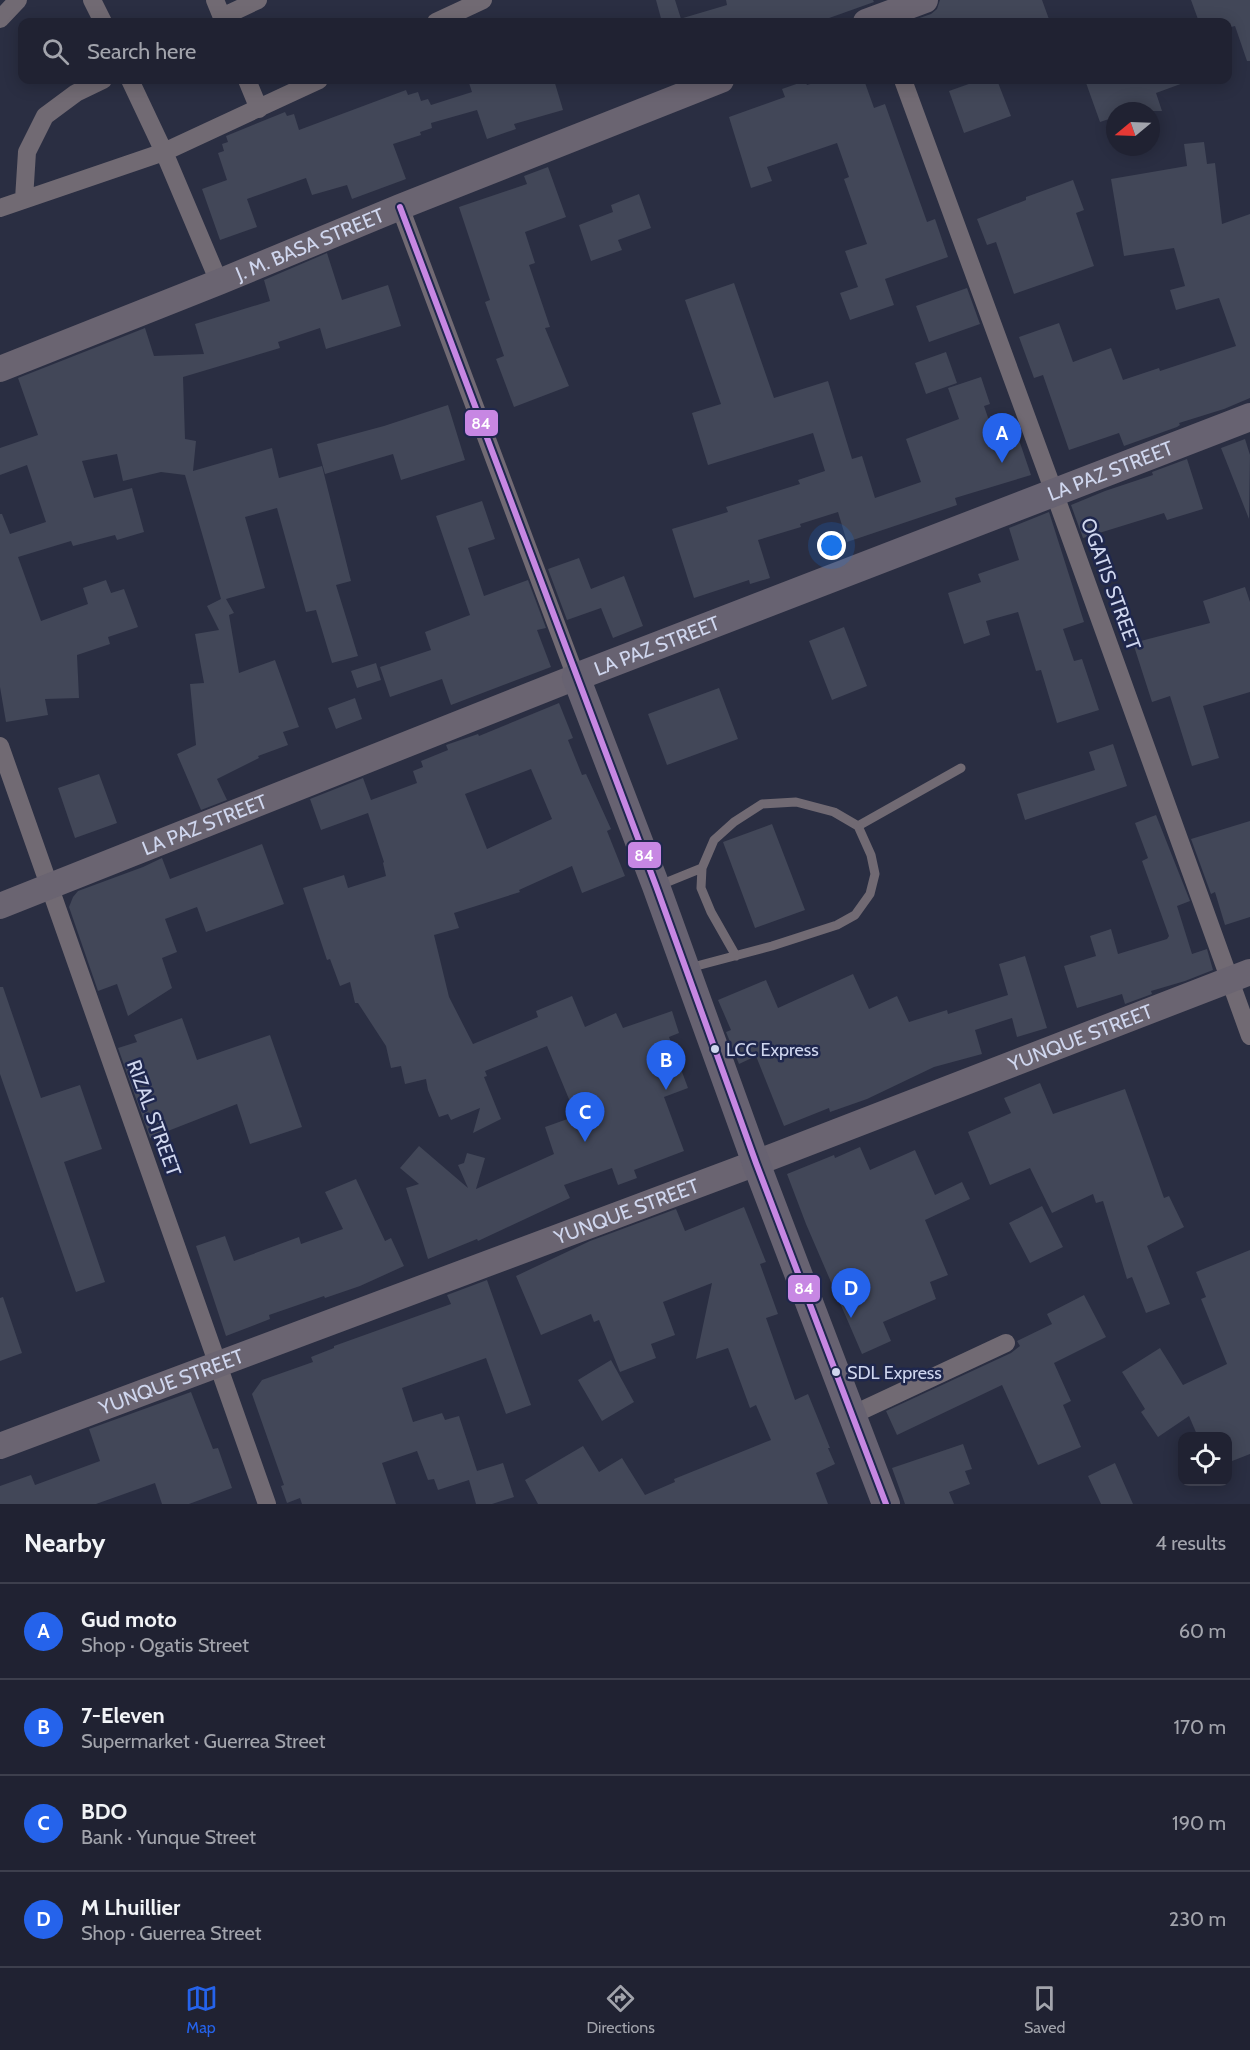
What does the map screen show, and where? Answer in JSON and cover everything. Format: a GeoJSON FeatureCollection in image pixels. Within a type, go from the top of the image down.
{"type":"FeatureCollection","features":[{"type":"Feature","properties":{"kind":"main road","name":"LA PAZ STREET"},"geometry":{"type":"LineString","coordinates":[[576,676],[1250,417]]}},
{"type":"Feature","properties":{"kind":"main road"},"geometry":{"type":"LineString","coordinates":[[576,676],[656,886],[756,1163],[886,1504]]}},
{"type":"Feature","properties":{"kind":"street"},"geometry":{"type":"LineString","coordinates":[[0,19],[18,0]]}},
{"type":"Feature","properties":{"kind":"street"},"geometry":{"type":"LineString","coordinates":[[92,0],[101,18]]}},
{"type":"Feature","properties":{"kind":"street"},"geometry":{"type":"LineString","coordinates":[[220,13],[258,0]]}},
{"type":"Feature","properties":{"kind":"street"},"geometry":{"type":"LineString","coordinates":[[445,18],[483,0]]}},
{"type":"Feature","properties":{"kind":"street"},"geometry":{"type":"LineString","coordinates":[[883,18],[925,0]]}},
{"type":"Feature","properties":{"kind":"street"},"geometry":{"type":"LineString","coordinates":[[24,200],[27,152],[45,116],[76,93],[95,84]]}},
{"type":"Feature","properties":{"kind":"street"},"geometry":{"type":"LineString","coordinates":[[132,84],[164,152],[219,282]]}},
{"type":"Feature","properties":{"kind":"street"},"geometry":{"type":"LineString","coordinates":[[249,84],[259,109]]}},
{"type":"Feature","properties":{"kind":"street"},"geometry":{"type":"LineString","coordinates":[[0,208],[164,152],[311,84]]}},
{"type":"Feature","properties":{"kind":"street","name":"J. M. BASA STREET"},"geometry":{"type":"LineString","coordinates":[[0,369],[712,84]]}},
{"type":"Feature","properties":{"kind":"street","name":"OGATIS STREET"},"geometry":{"type":"LineString","coordinates":[[904,84],[1054,492],[1240,976],[1250,1036]]}},
{"type":"Feature","properties":{"kind":"street"},"geometry":{"type":"LineString","coordinates":[[400,207],[576,676]]}},
{"type":"Feature","properties":{"kind":"street","name":"LA PAZ STREET"},"geometry":{"type":"LineString","coordinates":[[0,906],[576,676]]}},
{"type":"Feature","properties":{"kind":"street","name":"RIZAL STREET"},"geometry":{"type":"LineString","coordinates":[[0,746],[267,1504]]}},
{"type":"Feature","properties":{"kind":"street","name":"YUNQUE STREET"},"geometry":{"type":"LineString","coordinates":[[0,1446],[756,1163],[1240,976]]}},
{"type":"Feature","properties":{"kind":"street"},"geometry":{"type":"LineString","coordinates":[[852,1415],[1006,1343]]}},
{"type":"Feature","properties":{"kind":"lane"},"geometry":{"type":"LineString","coordinates":[[858,826],[961,768]]}},
{"type":"Feature","properties":{"kind":"lane"},"geometry":{"type":"LineString","coordinates":[[686,969],[736,956],[837,925],[855,915],[870,894],[875,874],[871,855],[858,826],[834,812],[796,802],[762,804],[734,822],[714,840],[702,868],[701,888],[736,956]]}},
{"type":"Feature","properties":{"kind":"lane"},"geometry":{"type":"LineString","coordinates":[[656,886],[702,868]]}},
{"type":"Feature","properties":{"kind":"building"},"geometry":{"type":"Polygon","coordinates":[[[656,0],[675,0],[681,18],[661,18],[656,0]]]}},
{"type":"Feature","properties":{"kind":"building"},"geometry":{"type":"Polygon","coordinates":[[[726,0],[873,0],[874,2],[829,18],[683,18],[727,5],[726,0]]]}},
{"type":"Feature","properties":{"kind":"building"},"geometry":{"type":"Polygon","coordinates":[[[940,0],[1042,0],[1049,18],[920,18],[937,9],[940,0]]]}},
{"type":"Feature","properties":{"kind":"building"},"geometry":{"type":"Polygon","coordinates":[[[1191,0],[1250,0],[1250,61],[1247,61],[1235,26],[1232,27],[1232,18],[1198,18],[1191,0]]]}},
{"type":"Feature","properties":{"kind":"building"},"geometry":{"type":"Polygon","coordinates":[[[469,84],[555,84],[563,110],[514,124],[516,129],[487,139],[477,110],[431,123],[432,128],[420,132],[421,135],[393,144],[406,179],[352,199],[347,185],[312,195],[306,178],[247,199],[257,227],[220,240],[202,189],[227,180],[218,153],[224,151],[222,144],[228,142],[226,136],[285,112],[287,116],[294,114],[299,130],[406,90],[408,95],[418,92],[421,101],[428,99],[431,105],[472,92],[469,84]]]}},
{"type":"Feature","properties":{"kind":"building"},"geometry":{"type":"Polygon","coordinates":[[[796,84],[865,84],[874,108],[885,104],[927,222],[935,219],[948,257],[885,279],[894,305],[850,320],[840,293],[858,287],[845,251],[867,244],[844,179],[849,177],[837,143],[767,167],[772,181],[751,188],[729,117],[785,97],[782,89],[796,84]]]}},
{"type":"Feature","properties":{"kind":"building"},"geometry":{"type":"Polygon","coordinates":[[[969,84],[999,84],[1011,116],[964,133],[949,91],[969,84]]]}},
{"type":"Feature","properties":{"kind":"building"},"geometry":{"type":"Polygon","coordinates":[[[1086,84],[1181,84],[1156,93],[1159,102],[1106,102],[1106,120],[1100,122],[1086,84]]]}},
{"type":"Feature","properties":{"kind":"building"},"geometry":{"type":"Polygon","coordinates":[[[1204,142],[1207,164],[1215,163],[1222,224],[1250,214],[1250,398],[1179,423],[1177,427],[1124,446],[1119,433],[1069,450],[1043,375],[1034,378],[1019,337],[1059,323],[1073,362],[1111,348],[1123,380],[1159,368],[1160,371],[1236,346],[1219,298],[1176,310],[1170,290],[1185,286],[1174,248],[1124,256],[1111,179],[1187,166],[1184,144],[1204,142]]]}},
{"type":"Feature","properties":{"kind":"building"},"geometry":{"type":"Polygon","coordinates":[[[548,167],[566,217],[525,232],[535,263],[529,265],[550,327],[545,328],[569,386],[514,407],[496,359],[504,356],[485,302],[490,300],[459,207],[527,184],[524,176],[548,167]]]}},
{"type":"Feature","properties":{"kind":"building"},"geometry":{"type":"Polygon","coordinates":[[[1073,180],[1084,210],[1076,213],[1094,266],[1014,294],[996,242],[987,245],[977,219],[1026,200],[1026,197],[1073,180]]]}},
{"type":"Feature","properties":{"kind":"building"},"geometry":{"type":"Polygon","coordinates":[[[639,194],[651,228],[618,240],[622,250],[591,261],[579,225],[613,212],[611,205],[639,194]]]}},
{"type":"Feature","properties":{"kind":"building"},"geometry":{"type":"Polygon","coordinates":[[[327,253],[342,300],[388,285],[401,326],[326,349],[320,328],[278,342],[280,348],[183,377],[185,439],[196,441],[193,471],[272,448],[279,478],[322,466],[351,581],[336,585],[358,656],[332,663],[316,610],[306,612],[277,508],[245,517],[265,588],[226,599],[234,613],[229,615],[239,673],[275,660],[299,727],[283,732],[288,745],[258,756],[259,758],[217,779],[227,800],[201,810],[177,754],[196,745],[190,684],[204,683],[195,634],[219,630],[207,606],[221,599],[185,475],[161,472],[123,481],[117,454],[82,461],[94,498],[132,488],[144,532],[117,540],[115,535],[73,546],[71,541],[18,557],[41,621],[88,604],[83,588],[106,580],[111,593],[124,589],[138,627],[108,637],[110,644],[77,655],[79,698],[45,699],[48,715],[6,722],[0,687],[0,514],[10,534],[46,522],[27,465],[0,475],[0,448],[38,435],[18,378],[145,328],[154,356],[204,354],[195,324],[270,301],[264,280],[327,253]]]}},
{"type":"Feature","properties":{"kind":"building"},"geometry":{"type":"Polygon","coordinates":[[[734,283],[774,398],[828,381],[852,459],[862,456],[875,498],[921,482],[906,439],[959,419],[948,388],[981,377],[990,404],[984,406],[997,444],[1018,437],[1031,475],[955,498],[957,505],[847,542],[838,512],[800,524],[801,527],[758,540],[770,578],[750,584],[749,580],[694,598],[672,529],[728,512],[726,507],[800,484],[798,480],[825,471],[813,433],[708,465],[692,413],[721,404],[685,300],[734,283]]]}},
{"type":"Feature","properties":{"kind":"building"},"geometry":{"type":"Polygon","coordinates":[[[967,288],[980,324],[929,342],[916,306],[967,288]]]}},
{"type":"Feature","properties":{"kind":"building"},"geometry":{"type":"Polygon","coordinates":[[[946,352],[957,383],[926,394],[915,363],[946,352]]]}},
{"type":"Feature","properties":{"kind":"building"},"geometry":{"type":"Polygon","coordinates":[[[448,405],[465,460],[401,480],[393,454],[325,474],[317,444],[384,426],[448,405]]]}},
{"type":"Feature","properties":{"kind":"building"},"geometry":{"type":"Polygon","coordinates":[[[1245,439],[1250,455],[1249,519],[1221,448],[1245,439]]]}},
{"type":"Feature","properties":{"kind":"building"},"geometry":{"type":"Polygon","coordinates":[[[1187,459],[1203,509],[1167,520],[1164,513],[1083,538],[1071,505],[1153,475],[1152,472],[1187,459]]]}},
{"type":"Feature","properties":{"kind":"building"},"geometry":{"type":"Polygon","coordinates":[[[482,501],[495,539],[468,548],[484,596],[528,580],[546,628],[537,630],[551,667],[451,705],[442,679],[390,697],[380,667],[431,650],[425,632],[470,615],[436,516],[482,501]]]}},
{"type":"Feature","properties":{"kind":"building"},"geometry":{"type":"Polygon","coordinates":[[[1049,512],[1084,622],[1063,629],[1074,661],[1082,659],[1099,710],[1057,723],[1041,670],[1036,671],[1018,612],[986,621],[990,635],[964,644],[948,593],[981,582],[978,574],[1019,560],[1009,528],[1049,512]]]}},
{"type":"Feature","properties":{"kind":"building"},"geometry":{"type":"Polygon","coordinates":[[[579,558],[591,589],[624,576],[643,626],[613,638],[601,608],[567,620],[548,569],[579,558]]]}},
{"type":"Feature","properties":{"kind":"building"},"geometry":{"type":"Polygon","coordinates":[[[1245,587],[1250,602],[1250,692],[1203,706],[1219,758],[1192,766],[1170,696],[1152,702],[1133,643],[1210,623],[1203,601],[1245,587]]]}},
{"type":"Feature","properties":{"kind":"building"},"geometry":{"type":"Polygon","coordinates":[[[844,627],[867,686],[832,700],[809,641],[844,627]]]}},
{"type":"Feature","properties":{"kind":"building"},"geometry":{"type":"Polygon","coordinates":[[[376,663],[381,680],[357,688],[351,671],[376,663]]]}},
{"type":"Feature","properties":{"kind":"building"},"geometry":{"type":"Polygon","coordinates":[[[719,688],[738,739],[667,765],[648,714],[719,688]]]}},
{"type":"Feature","properties":{"kind":"building"},"geometry":{"type":"Polygon","coordinates":[[[355,698],[362,719],[336,729],[328,708],[355,698]]]}},
{"type":"Feature","properties":{"kind":"building"},"geometry":{"type":"Polygon","coordinates":[[[559,703],[573,738],[568,740],[582,775],[586,774],[611,829],[607,831],[625,876],[582,893],[572,866],[519,890],[520,892],[454,913],[459,928],[434,935],[449,997],[473,1044],[538,1017],[536,1011],[572,996],[585,1027],[616,1013],[623,1028],[672,1011],[679,1033],[669,1037],[688,1088],[664,1097],[684,1151],[634,1170],[637,1178],[618,1185],[612,1168],[564,1185],[570,1198],[478,1241],[477,1239],[428,1259],[406,1188],[419,1184],[400,1168],[419,1146],[468,1188],[458,1165],[464,1163],[467,1153],[485,1158],[476,1189],[554,1154],[545,1127],[576,1116],[547,1046],[485,1071],[487,1076],[484,1077],[501,1119],[473,1133],[480,1108],[451,1120],[448,1114],[439,1117],[426,1079],[405,1084],[401,1066],[391,1068],[386,1046],[358,1003],[355,1003],[350,982],[340,986],[330,959],[327,960],[303,888],[344,875],[348,888],[386,876],[384,862],[368,813],[321,830],[310,799],[363,778],[371,800],[417,783],[413,771],[423,767],[421,761],[448,750],[446,745],[478,734],[479,736],[559,703]],[[531,769],[465,794],[487,849],[552,819],[531,769]]]}},
{"type":"Feature","properties":{"kind":"building"},"geometry":{"type":"Polygon","coordinates":[[[1113,744],[1127,786],[1025,820],[1017,794],[1095,770],[1089,752],[1113,744]]]}},
{"type":"Feature","properties":{"kind":"building"},"geometry":{"type":"Polygon","coordinates":[[[99,774],[117,823],[75,838],[58,788],[99,774]]]}},
{"type":"Feature","properties":{"kind":"building"},"geometry":{"type":"Polygon","coordinates":[[[1156,815],[1190,901],[1177,906],[1192,954],[1207,949],[1213,970],[1151,991],[1152,994],[1125,1004],[1122,994],[1077,1008],[1064,966],[1096,956],[1090,936],[1111,929],[1118,954],[1167,939],[1169,936],[1142,861],[1148,858],[1135,823],[1156,815]]]}},
{"type":"Feature","properties":{"kind":"building"},"geometry":{"type":"Polygon","coordinates":[[[1250,821],[1250,917],[1225,925],[1215,892],[1211,894],[1191,839],[1250,821]]]}},
{"type":"Feature","properties":{"kind":"building"},"geometry":{"type":"Polygon","coordinates":[[[772,824],[805,910],[755,928],[723,842],[772,824]]]}},
{"type":"Feature","properties":{"kind":"building"},"geometry":{"type":"Polygon","coordinates":[[[262,844],[284,904],[206,932],[197,907],[165,919],[177,952],[162,958],[172,988],[128,1016],[117,984],[98,991],[69,907],[78,891],[162,858],[170,879],[262,844]]]}},
{"type":"Feature","properties":{"kind":"building"},"geometry":{"type":"Polygon","coordinates":[[[1025,956],[1047,1028],[1017,1037],[1012,1018],[975,1030],[982,1054],[934,1067],[867,1099],[830,1112],[829,1108],[784,1126],[756,1056],[739,1064],[726,1032],[731,1030],[718,1000],[766,980],[778,1008],[853,974],[869,1009],[897,996],[909,1022],[947,1010],[948,1014],[1008,995],[999,964],[1025,956]]]}},
{"type":"Feature","properties":{"kind":"building"},"geometry":{"type":"Polygon","coordinates":[[[0,987],[3,987],[41,1098],[80,1085],[102,1149],[64,1162],[105,1282],[76,1292],[0,1074],[0,987]]]}},
{"type":"Feature","properties":{"kind":"building"},"geometry":{"type":"Polygon","coordinates":[[[182,1018],[197,1060],[270,1035],[302,1127],[250,1144],[237,1104],[150,1138],[118,1048],[137,1042],[134,1035],[182,1018]]]}},
{"type":"Feature","properties":{"kind":"building"},"geometry":{"type":"Polygon","coordinates":[[[1040,1083],[1053,1114],[1125,1089],[1164,1198],[1169,1196],[1184,1227],[1147,1246],[1170,1304],[1146,1313],[1132,1277],[1127,1279],[1103,1201],[1096,1203],[1093,1194],[1052,1213],[1030,1168],[990,1185],[968,1132],[1011,1113],[1004,1098],[1040,1083]]]}},
{"type":"Feature","properties":{"kind":"building"},"geometry":{"type":"Polygon","coordinates":[[[860,1147],[870,1170],[915,1150],[935,1195],[962,1182],[970,1199],[925,1220],[948,1275],[930,1282],[936,1299],[883,1322],[891,1341],[862,1354],[787,1174],[860,1147]]]}},
{"type":"Feature","properties":{"kind":"building"},"geometry":{"type":"Polygon","coordinates":[[[356,1179],[385,1241],[391,1238],[404,1266],[360,1286],[269,1315],[270,1319],[226,1336],[196,1246],[225,1236],[234,1261],[299,1237],[301,1244],[343,1229],[325,1192],[356,1179]]]}},
{"type":"Feature","properties":{"kind":"building"},"geometry":{"type":"Polygon","coordinates":[[[1042,1206],[1063,1247],[1030,1263],[1009,1223],[1042,1206]]]}},
{"type":"Feature","properties":{"kind":"building"},"geometry":{"type":"Polygon","coordinates":[[[744,1207],[766,1262],[760,1264],[778,1314],[766,1318],[795,1400],[808,1394],[835,1464],[816,1473],[828,1504],[538,1504],[525,1480],[583,1446],[599,1472],[622,1458],[645,1495],[675,1482],[674,1479],[771,1440],[756,1405],[750,1408],[728,1348],[696,1359],[712,1283],[663,1302],[675,1335],[651,1344],[656,1358],[620,1372],[599,1320],[594,1322],[591,1314],[541,1335],[516,1276],[590,1241],[676,1209],[685,1231],[744,1207]]]}},
{"type":"Feature","properties":{"kind":"building"},"geometry":{"type":"Polygon","coordinates":[[[1250,1250],[1250,1454],[1232,1461],[1232,1432],[1196,1432],[1189,1416],[1158,1437],[1141,1412],[1145,1409],[1122,1372],[1160,1348],[1183,1385],[1227,1364],[1201,1299],[1206,1297],[1196,1272],[1250,1250]]]}},
{"type":"Feature","properties":{"kind":"building"},"geometry":{"type":"Polygon","coordinates":[[[487,1280],[531,1405],[506,1414],[486,1358],[402,1388],[413,1422],[442,1413],[445,1420],[459,1416],[477,1471],[503,1463],[514,1497],[492,1504],[476,1504],[469,1480],[438,1490],[434,1479],[428,1480],[417,1451],[382,1463],[396,1504],[302,1504],[300,1498],[287,1503],[281,1486],[284,1485],[252,1394],[262,1380],[313,1362],[311,1357],[334,1348],[334,1346],[451,1304],[447,1295],[487,1280]]]}},
{"type":"Feature","properties":{"kind":"building"},"geometry":{"type":"Polygon","coordinates":[[[1084,1295],[1106,1337],[1054,1363],[1071,1401],[1063,1405],[1081,1447],[1038,1465],[1002,1385],[897,1435],[886,1411],[1011,1353],[1020,1346],[1017,1341],[1052,1324],[1047,1314],[1084,1295]]]}},
{"type":"Feature","properties":{"kind":"building"},"geometry":{"type":"Polygon","coordinates":[[[3,1297],[22,1353],[0,1361],[0,1298],[3,1297]]]}},
{"type":"Feature","properties":{"kind":"building"},"geometry":{"type":"Polygon","coordinates":[[[611,1360],[634,1402],[602,1421],[578,1380],[611,1360]]]}},
{"type":"Feature","properties":{"kind":"building"},"geometry":{"type":"Polygon","coordinates":[[[191,1392],[213,1449],[218,1448],[232,1488],[189,1504],[162,1504],[155,1483],[96,1504],[0,1504],[0,1486],[31,1475],[35,1485],[100,1461],[89,1429],[191,1392]]]}},
{"type":"Feature","properties":{"kind":"building"},"geometry":{"type":"Polygon","coordinates":[[[963,1444],[972,1469],[965,1471],[970,1484],[949,1492],[954,1504],[905,1504],[892,1468],[963,1444]]]}},
{"type":"Feature","properties":{"kind":"building"},"geometry":{"type":"Polygon","coordinates":[[[1115,1463],[1133,1504],[1101,1504],[1088,1476],[1115,1463]]]}},
{"type":"Feature","properties":{"kind":"transit line","name":"84"},"geometry":{"type":"LineString","coordinates":[[400,207],[656,886],[756,1163],[886,1504]]}},
{"type":"Feature","properties":{"kind":"place","name":"Gud moto"},"geometry":{"type":"Point","coordinates":[1002,463]}},
{"type":"Feature","properties":{"kind":"place","name":"LCC Express"},"geometry":{"type":"Point","coordinates":[715,1049]}},
{"type":"Feature","properties":{"kind":"place","name":"7-Eleven"},"geometry":{"type":"Point","coordinates":[666,1090]}},
{"type":"Feature","properties":{"kind":"place","name":"BDO"},"geometry":{"type":"Point","coordinates":[585,1142]}},
{"type":"Feature","properties":{"kind":"place","name":"M Lhuillier"},"geometry":{"type":"Point","coordinates":[851,1318]}},
{"type":"Feature","properties":{"kind":"place","name":"SDL Express"},"geometry":{"type":"Point","coordinates":[836,1372]}}]}
